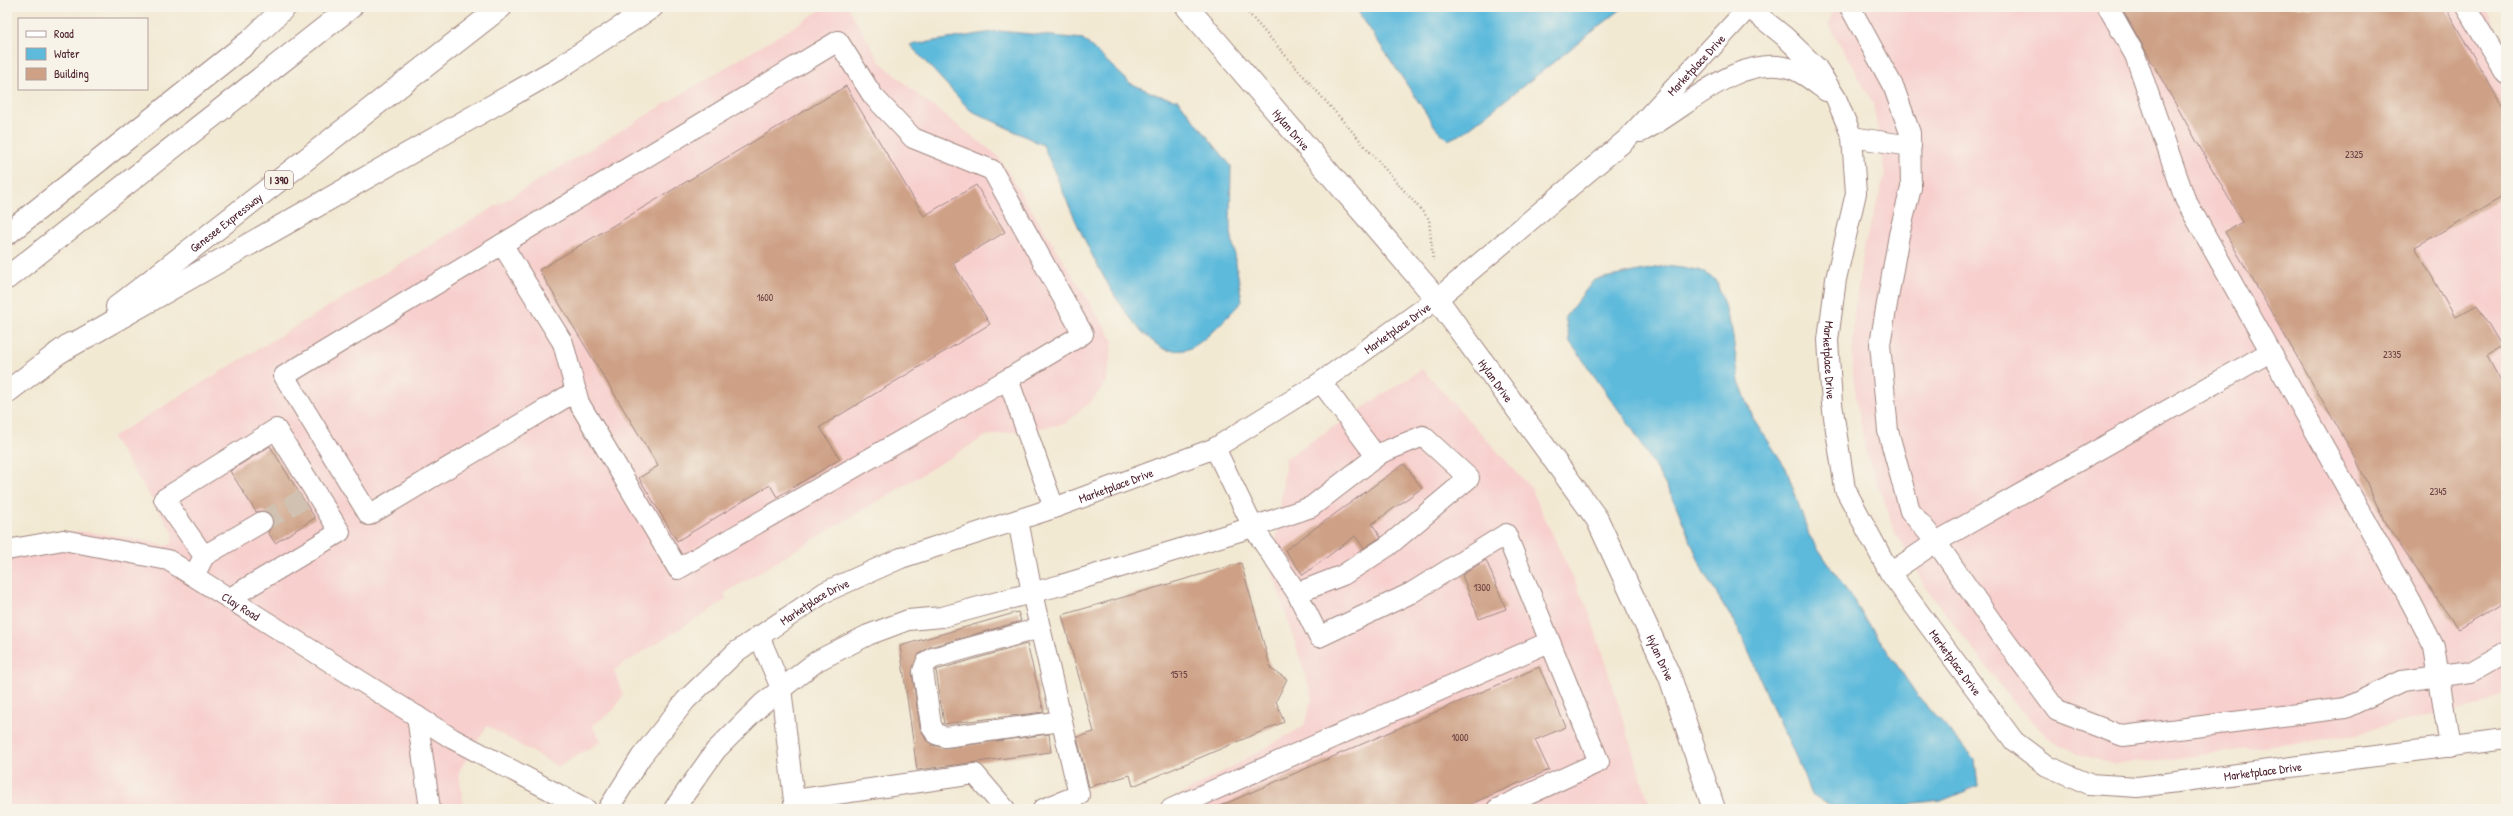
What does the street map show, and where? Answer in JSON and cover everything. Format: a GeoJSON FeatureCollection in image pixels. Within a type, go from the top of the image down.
{"type":"FeatureCollection","features":[{"type":"Feature","properties":{"kind":"main road"},"geometry":{"type":"LineString","coordinates":[[7,234],[251,40],[285,7]]}},
{"type":"Feature","properties":{"kind":"main road"},"geometry":{"type":"LineString","coordinates":[[7,278],[351,7]]}},
{"type":"Feature","properties":{"kind":"main road","name":"Genesee Expressway"},"geometry":{"type":"LineString","coordinates":[[7,392],[501,7]]}},
{"type":"Feature","properties":{"kind":"main road"},"geometry":{"type":"LineString","coordinates":[[58,353],[558,68],[652,7]]}},
{"type":"Feature","properties":{"kind":"main road","name":"Hylan Drive"},"geometry":{"type":"LineString","coordinates":[[1187,7],[1437,300],[1597,519],[1670,677],[1714,809]]}},
{"type":"Feature","properties":{"kind":"street","name":"Marketplace Drive"},"geometry":{"type":"LineString","coordinates":[[608,809],[641,757],[686,700],[736,652],[825,592],[901,558],[1054,508],[1215,448],[1321,382],[1437,300],[1627,139],[1749,7],[1784,36],[1817,68],[1836,98],[1852,137],[1856,193],[1836,278],[1828,340],[1832,404],[1845,489],[1890,572],[2014,741],[2047,766],[2089,784],[2138,787],[2506,739]]}},
{"type":"Feature","properties":{"kind":"street"},"geometry":{"type":"LineString","coordinates":[[1850,7],[1894,88],[1910,132],[1911,188],[1899,235],[1880,344],[1888,431],[1910,511],[1936,542],[2001,635],[2058,710],[2124,736],[2345,708],[2402,681],[2439,678],[2471,672],[2506,652]]}},
{"type":"Feature","properties":{"kind":"street"},"geometry":{"type":"LineString","coordinates":[[2108,7],[2135,54],[2185,199],[2412,604],[2434,648],[2450,747]]}},
{"type":"Feature","properties":{"kind":"street"},"geometry":{"type":"LineString","coordinates":[[2466,7],[2506,74]]}},
{"type":"Feature","properties":{"kind":"street"},"geometry":{"type":"LineString","coordinates":[[502,244],[563,343],[576,391],[579,403],[678,569],[1008,379],[1082,334],[992,170],[913,138],[873,96],[838,41],[502,244],[284,376],[369,515],[576,391]]}},
{"type":"Feature","properties":{"kind":"street","name":"Marketplace Drive"},"geometry":{"type":"LineString","coordinates":[[1627,139],[1660,122],[1736,72],[1757,66],[1785,67],[1804,75],[1836,98]]}},
{"type":"Feature","properties":{"kind":"street"},"geometry":{"type":"LineString","coordinates":[[1852,137],[1911,146]]}},
{"type":"Feature","properties":{"kind":"street"},"geometry":{"type":"LineString","coordinates":[[1890,572],[1936,542],[2270,352]]}},
{"type":"Feature","properties":{"kind":"street"},"geometry":{"type":"LineString","coordinates":[[1008,379],[1054,508]]}},
{"type":"Feature","properties":{"kind":"street"},"geometry":{"type":"LineString","coordinates":[[1321,382],[1376,456]]}},
{"type":"Feature","properties":{"kind":"street"},"geometry":{"type":"LineString","coordinates":[[204,556],[164,499],[276,429],[309,496],[340,532],[230,598]]}},
{"type":"Feature","properties":{"kind":"street"},"geometry":{"type":"LineString","coordinates":[[674,809],[716,750],[762,704],[817,661],[887,626],[908,620],[942,617],[1032,592],[1253,527],[1311,507],[1376,456],[1423,436],[1469,478],[1388,546],[1343,575],[1297,593]]}},
{"type":"Feature","properties":{"kind":"street"},"geometry":{"type":"LineString","coordinates":[[1215,448],[1253,527],[1297,593],[1319,637],[1411,593],[1506,534],[1599,762],[1496,809]]}},
{"type":"Feature","properties":{"kind":"street"},"geometry":{"type":"LineString","coordinates":[[1018,520],[1032,592],[1079,795],[1043,809]]}},
{"type":"Feature","properties":{"kind":"street"},"geometry":{"type":"LineString","coordinates":[[194,576],[204,556],[262,522]]}},
{"type":"Feature","properties":{"kind":"street","name":"Clay Road"},"geometry":{"type":"LineString","coordinates":[[7,550],[63,540],[168,560],[453,739],[586,809]]}},
{"type":"Feature","properties":{"kind":"street"},"geometry":{"type":"LineString","coordinates":[[1040,628],[933,658],[926,663],[923,671],[931,726],[936,734],[945,737],[1062,721]]}},
{"type":"Feature","properties":{"kind":"street"},"geometry":{"type":"LineString","coordinates":[[759,636],[781,688],[795,805],[975,774],[1005,809]]}},
{"type":"Feature","properties":{"kind":"street"},"geometry":{"type":"LineString","coordinates":[[1171,809],[1550,642]]}},
{"type":"Feature","properties":{"kind":"street"},"geometry":{"type":"LineString","coordinates":[[417,716],[430,809]]}},
{"type":"Feature","properties":{"kind":"path"},"geometry":{"type":"LineString","coordinates":[[1243,7],[1429,219],[1433,263]]}},
{"type":"Feature","properties":{"kind":"shaded area"},"geometry":{"type":"Polygon","coordinates":[[[826,7],[848,7],[880,62],[923,99],[997,155],[1113,340],[1106,382],[1093,399],[1065,424],[986,436],[725,593],[726,600],[614,670],[623,695],[614,710],[592,726],[602,741],[558,767],[487,726],[459,771],[464,809],[7,809],[7,541],[78,531],[131,538],[166,546],[172,543],[173,533],[112,437],[826,7]]]}},
{"type":"Feature","properties":{"kind":"shaded area"},"geometry":{"type":"Polygon","coordinates":[[[1833,7],[2484,7],[2506,45],[2506,692],[2485,704],[2379,727],[2357,735],[2155,761],[2114,764],[2078,754],[2047,737],[2010,698],[1926,588],[1896,535],[1865,450],[1852,370],[1854,311],[1865,243],[1885,175],[1873,103],[1829,25],[1833,7]]]}},
{"type":"Feature","properties":{"kind":"shaded area"},"geometry":{"type":"Polygon","coordinates":[[[1422,369],[1531,488],[1590,614],[1651,809],[1156,809],[1304,726],[1312,697],[1272,570],[1286,458],[1422,369]]]}},
{"type":"Feature","properties":{"kind":"water"},"geometry":{"type":"Polygon","coordinates":[[[1355,7],[1624,7],[1463,133],[1448,140],[1436,128],[1355,7]]]}},
{"type":"Feature","properties":{"kind":"water"},"geometry":{"type":"Polygon","coordinates":[[[999,31],[1083,39],[1130,83],[1157,95],[1178,100],[1231,166],[1230,225],[1242,301],[1216,328],[1194,347],[1183,350],[1164,349],[1145,334],[1127,313],[1109,286],[1093,257],[1043,145],[970,110],[910,45],[999,31]]]}},
{"type":"Feature","properties":{"kind":"water"},"geometry":{"type":"Polygon","coordinates":[[[1665,266],[1699,270],[1716,280],[1732,330],[1739,381],[1753,418],[1786,468],[1809,535],[1917,695],[1975,760],[1978,786],[1941,801],[1873,809],[1830,806],[1810,793],[1802,769],[1778,720],[1741,634],[1703,571],[1673,498],[1633,430],[1570,342],[1565,317],[1594,280],[1665,266]]]}},
{"type":"Feature","properties":{"kind":"building"},"geometry":{"type":"Polygon","coordinates":[[[2121,7],[2445,7],[2506,113],[2506,195],[2415,247],[2455,317],[2477,305],[2502,347],[2487,356],[2506,391],[2506,601],[2458,629],[2386,525],[2355,457],[2225,232],[2242,222],[2121,7]]]}},
{"type":"Feature","properties":{"kind":"building"},"geometry":{"type":"Polygon","coordinates":[[[846,86],[924,216],[976,185],[1005,232],[953,263],[990,324],[820,427],[840,459],[777,497],[770,485],[677,541],[639,478],[658,466],[539,270],[846,86]]]}},
{"type":"Feature","properties":{"kind":"building"},"geometry":{"type":"Polygon","coordinates":[[[270,446],[315,518],[275,543],[268,532],[273,522],[272,516],[262,511],[256,512],[230,471],[270,446]]]}},
{"type":"Feature","properties":{"kind":"building"},"geometry":{"type":"Polygon","coordinates":[[[1404,464],[1422,488],[1372,524],[1381,537],[1364,548],[1355,536],[1303,575],[1285,550],[1404,464]]]}},
{"type":"Feature","properties":{"kind":"building"},"geometry":{"type":"Polygon","coordinates":[[[1486,560],[1506,609],[1479,619],[1462,575],[1486,560]]]}},
{"type":"Feature","properties":{"kind":"building"},"geometry":{"type":"Polygon","coordinates":[[[1241,563],[1271,669],[1287,679],[1276,701],[1284,722],[1133,786],[1130,775],[1089,787],[1077,737],[1094,732],[1062,615],[1241,563]]]}},
{"type":"Feature","properties":{"kind":"building"},"geometry":{"type":"Polygon","coordinates":[[[1018,612],[1021,621],[930,647],[919,654],[912,673],[920,727],[926,740],[932,745],[946,748],[1049,734],[1051,752],[917,770],[900,646],[1018,612]]]}},
{"type":"Feature","properties":{"kind":"building"},"geometry":{"type":"Polygon","coordinates":[[[1027,644],[1044,712],[944,724],[936,670],[1027,644]]]}},
{"type":"Feature","properties":{"kind":"building"},"geometry":{"type":"Polygon","coordinates":[[[1539,667],[1566,727],[1535,740],[1549,770],[1459,809],[1213,809],[1539,667]]]}},
{"type":"Feature","properties":{"kind":"tunnel"},"geometry":{"type":"LineString","coordinates":[[262,522],[303,499]]}}]}
